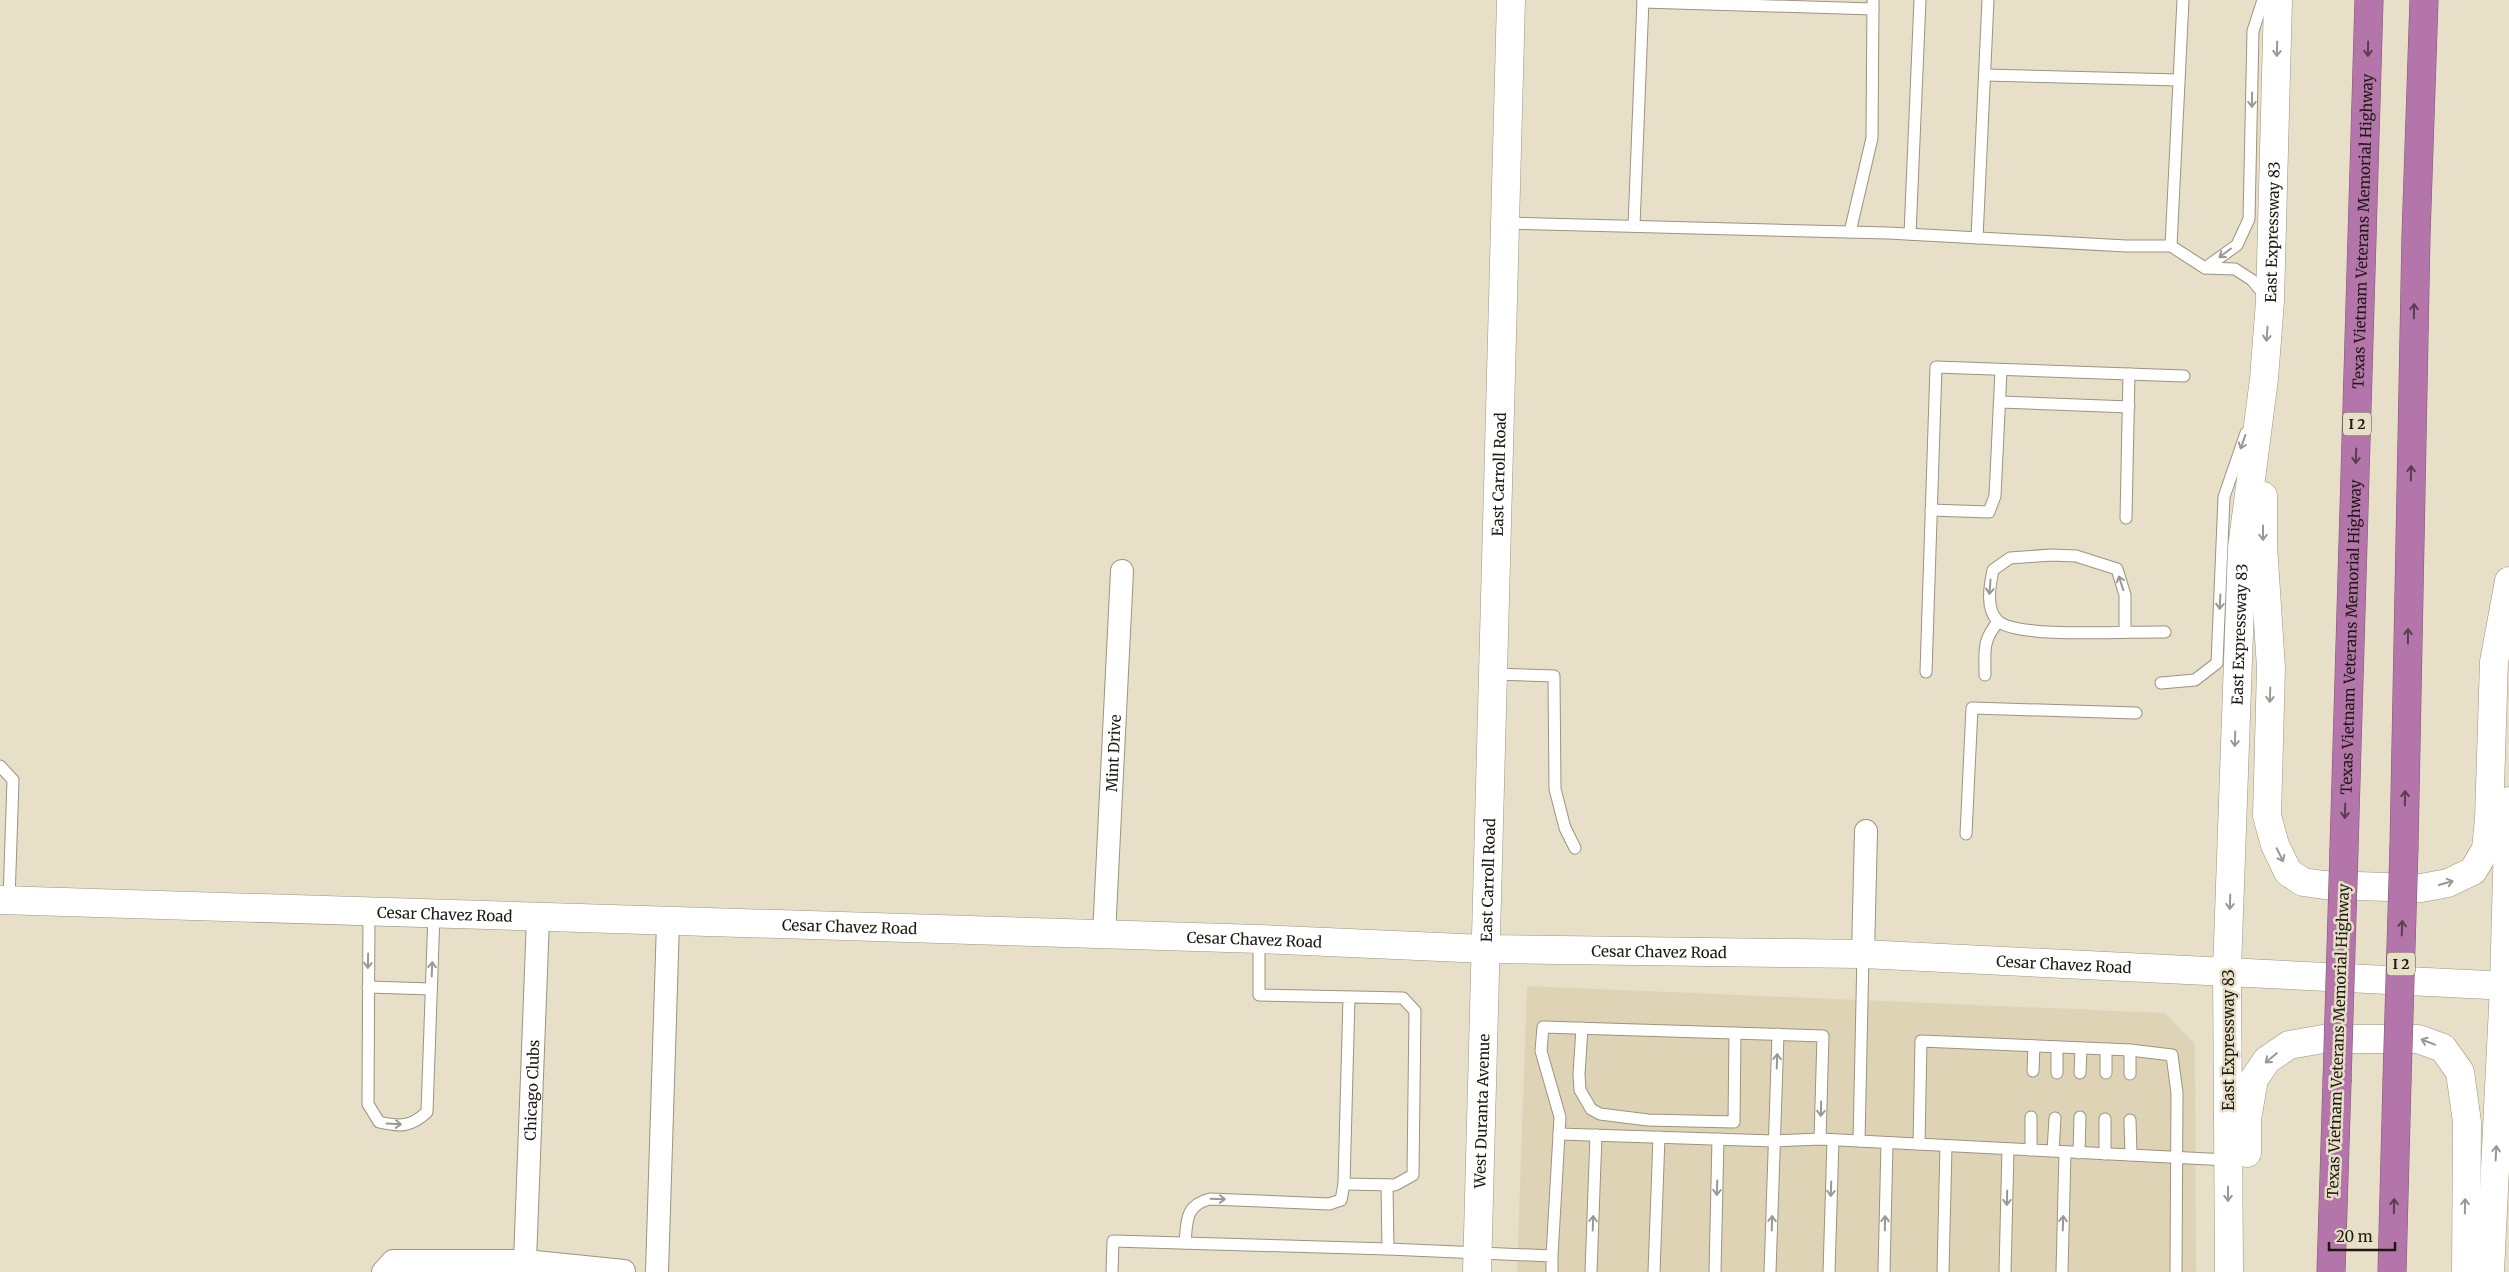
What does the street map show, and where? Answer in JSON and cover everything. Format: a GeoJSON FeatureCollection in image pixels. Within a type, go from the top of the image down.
{"type":"FeatureCollection","features":[{"type":"Feature","properties":{"kind":"highway","name":"Texas Vietnam Veterans Memorial Highway"},"geometry":{"type":"LineString","coordinates":[[2331,1272],[2369,0]]}},
{"type":"Feature","properties":{"kind":"highway","name":"I 2"},"geometry":{"type":"LineString","coordinates":[[2392,1272],[2404,847],[2416,246],[2424,0]]}},
{"type":"Feature","properties":{"kind":"street","name":"East Carroll Road"},"geometry":{"type":"LineString","coordinates":[[1485,949],[1511,0]]}},
{"type":"Feature","properties":{"kind":"street","name":"East Expressway 83"},"geometry":{"type":"LineString","coordinates":[[2229,1272],[2227,970],[2242,548],[2264,379],[2270,301],[2278,0]]}},
{"type":"Feature","properties":{"kind":"street"},"geometry":{"type":"LineString","coordinates":[[2264,379],[2263,545],[2271,668],[2267,816],[2275,845],[2288,872],[2304,882],[2324,885],[2421,888],[2448,883],[2473,870],[2486,849],[2489,819],[2494,662],[2509,581]]}},
{"type":"Feature","properties":{"kind":"street","name":"Mint Drive"},"geometry":{"type":"LineString","coordinates":[[1104,935],[1122,571]]}},
{"type":"Feature","properties":{"kind":"street"},"geometry":{"type":"LineString","coordinates":[[2490,1272],[2506,986],[2509,801]]}},
{"type":"Feature","properties":{"kind":"street"},"geometry":{"type":"LineString","coordinates":[[1862,954],[1866,830]]}},
{"type":"Feature","properties":{"kind":"street","name":"Cesar Chavez Road"},"geometry":{"type":"LineString","coordinates":[[5,900],[1259,939],[1485,949],[1862,954],[2227,970],[2506,986]]}},
{"type":"Feature","properties":{"kind":"street","name":"Chicago Clubs"},"geometry":{"type":"LineString","coordinates":[[525,1261],[538,918]]}},
{"type":"Feature","properties":{"kind":"street"},"geometry":{"type":"LineString","coordinates":[[657,1272],[668,922]]}},
{"type":"Feature","properties":{"kind":"street","name":"West Duranta Avenue"},"geometry":{"type":"LineString","coordinates":[[1477,1262],[1485,949]]}},
{"type":"Feature","properties":{"kind":"street"},"geometry":{"type":"LineString","coordinates":[[2239,1272],[2246,1227],[2247,1118],[2254,1079],[2267,1060],[2289,1045],[2323,1039],[2418,1038],[2443,1048],[2460,1072],[2467,1122],[2466,1272]]}},
{"type":"Feature","properties":{"kind":"street"},"geometry":{"type":"LineString","coordinates":[[382,1272],[393,1261],[525,1261],[624,1271]]}},
{"type":"Feature","properties":{"kind":"lane"},"geometry":{"type":"LineString","coordinates":[[1910,234],[1920,0]]}},
{"type":"Feature","properties":{"kind":"lane"},"geometry":{"type":"LineString","coordinates":[[1977,238],[1988,0]]}},
{"type":"Feature","properties":{"kind":"lane"},"geometry":{"type":"LineString","coordinates":[[2171,246],[2183,0]]}},
{"type":"Feature","properties":{"kind":"lane"},"geometry":{"type":"LineString","coordinates":[[2205,268],[2237,245],[2249,219],[2253,32],[2263,0]]}},
{"type":"Feature","properties":{"kind":"lane"},"geometry":{"type":"LineString","coordinates":[[1634,226],[1643,1],[1873,4],[1872,138],[1850,232]]}},
{"type":"Feature","properties":{"kind":"lane"},"geometry":{"type":"LineString","coordinates":[[1986,75],[2179,80]]}},
{"type":"Feature","properties":{"kind":"lane"},"geometry":{"type":"LineString","coordinates":[[1505,223],[1910,234],[2171,246],[2205,268],[2235,270],[2252,280],[2270,301]]}},
{"type":"Feature","properties":{"kind":"lane"},"geometry":{"type":"LineString","coordinates":[[1926,672],[1936,368],[2184,376]]}},
{"type":"Feature","properties":{"kind":"lane"},"geometry":{"type":"LineString","coordinates":[[1931,510],[1988,512],[1995,496],[2001,370]]}},
{"type":"Feature","properties":{"kind":"lane"},"geometry":{"type":"LineString","coordinates":[[2126,518],[2130,374]]}},
{"type":"Feature","properties":{"kind":"lane"},"geometry":{"type":"LineString","coordinates":[[2161,683],[2195,680],[2217,663],[2224,497],[2264,379]]}},
{"type":"Feature","properties":{"kind":"lane"},"geometry":{"type":"LineString","coordinates":[[2000,402],[2129,407]]}},
{"type":"Feature","properties":{"kind":"lane"},"geometry":{"type":"LineString","coordinates":[[2125,631],[2125,595],[2117,569],[2076,556],[2010,558],[1993,570],[1989,586],[1991,612],[1998,622],[2016,628],[2073,633],[2165,632]]}},
{"type":"Feature","properties":{"kind":"lane"},"geometry":{"type":"LineString","coordinates":[[1985,675],[1984,644],[1998,622]]}},
{"type":"Feature","properties":{"kind":"lane"},"geometry":{"type":"LineString","coordinates":[[1493,674],[1554,676],[1555,789],[1565,828],[1575,848]]}},
{"type":"Feature","properties":{"kind":"lane"},"geometry":{"type":"LineString","coordinates":[[1966,834],[1972,708],[2136,713]]}},
{"type":"Feature","properties":{"kind":"lane"},"geometry":{"type":"LineString","coordinates":[[0,766],[13,780],[5,900]]}},
{"type":"Feature","properties":{"kind":"lane"},"geometry":{"type":"LineString","coordinates":[[370,912],[368,1104],[379,1122],[394,1126],[416,1123],[426,1112],[434,914]]}},
{"type":"Feature","properties":{"kind":"lane"},"geometry":{"type":"LineString","coordinates":[[1259,939],[1259,995],[1403,998],[1415,1011],[1414,1175],[1395,1185],[1344,1184]]}},
{"type":"Feature","properties":{"kind":"lane"},"geometry":{"type":"LineString","coordinates":[[1859,1141],[1862,954]]}},
{"type":"Feature","properties":{"kind":"lane"},"geometry":{"type":"LineString","coordinates":[[368,987],[431,988]]}},
{"type":"Feature","properties":{"kind":"lane"},"geometry":{"type":"LineString","coordinates":[[1185,1244],[1188,1213],[1198,1202],[1210,1199],[1329,1204],[1341,1200],[1344,1184],[1349,997]]}},
{"type":"Feature","properties":{"kind":"lane"},"geometry":{"type":"LineString","coordinates":[[1552,1272],[1560,1117],[1541,1051],[1543,1027],[1823,1036],[1820,1139]]}},
{"type":"Feature","properties":{"kind":"lane"},"geometry":{"type":"LineString","coordinates":[[1582,1028],[1579,1074],[1580,1090],[1590,1109],[1600,1114],[1648,1120],[1734,1122]]}},
{"type":"Feature","properties":{"kind":"lane"},"geometry":{"type":"LineString","coordinates":[[1734,1139],[1735,1033]]}},
{"type":"Feature","properties":{"kind":"lane"},"geometry":{"type":"LineString","coordinates":[[1770,1272],[1778,1034]]}},
{"type":"Feature","properties":{"kind":"lane"},"geometry":{"type":"LineString","coordinates":[[1919,1144],[1921,1041],[2130,1050],[2172,1055],[2177,1093],[2176,1272]]}},
{"type":"Feature","properties":{"kind":"lane"},"geometry":{"type":"LineString","coordinates":[[2033,1071],[2034,1046]]}},
{"type":"Feature","properties":{"kind":"lane"},"geometry":{"type":"LineString","coordinates":[[2057,1047],[2057,1073]]}},
{"type":"Feature","properties":{"kind":"lane"},"geometry":{"type":"LineString","coordinates":[[2080,1073],[2081,1048]]}},
{"type":"Feature","properties":{"kind":"lane"},"geometry":{"type":"LineString","coordinates":[[2106,1049],[2106,1073]]}},
{"type":"Feature","properties":{"kind":"lane"},"geometry":{"type":"LineString","coordinates":[[2130,1050],[2130,1074]]}},
{"type":"Feature","properties":{"kind":"lane"},"geometry":{"type":"LineString","coordinates":[[2031,1150],[2032,1117]]}},
{"type":"Feature","properties":{"kind":"lane"},"geometry":{"type":"LineString","coordinates":[[2055,1118],[2059,1152],[2062,1272]]}},
{"type":"Feature","properties":{"kind":"lane"},"geometry":{"type":"LineString","coordinates":[[2079,1152],[2080,1118]]}},
{"type":"Feature","properties":{"kind":"lane"},"geometry":{"type":"LineString","coordinates":[[2105,1119],[2106,1154]]}},
{"type":"Feature","properties":{"kind":"lane"},"geometry":{"type":"LineString","coordinates":[[2130,1120],[2131,1155]]}},
{"type":"Feature","properties":{"kind":"lane"},"geometry":{"type":"LineString","coordinates":[[1559,1134],[1774,1141],[1820,1139],[2228,1160]]}},
{"type":"Feature","properties":{"kind":"lane"},"geometry":{"type":"LineString","coordinates":[[1592,1272],[1596,1135]]}},
{"type":"Feature","properties":{"kind":"lane"},"geometry":{"type":"LineString","coordinates":[[1654,1272],[1659,1137]]}},
{"type":"Feature","properties":{"kind":"lane"},"geometry":{"type":"LineString","coordinates":[[1715,1272],[1718,1139]]}},
{"type":"Feature","properties":{"kind":"lane"},"geometry":{"type":"LineString","coordinates":[[1829,1272],[1833,1140]]}},
{"type":"Feature","properties":{"kind":"lane"},"geometry":{"type":"LineString","coordinates":[[1884,1272],[1887,1143]]}},
{"type":"Feature","properties":{"kind":"lane"},"geometry":{"type":"LineString","coordinates":[[1943,1272],[1946,1146]]}},
{"type":"Feature","properties":{"kind":"lane"},"geometry":{"type":"LineString","coordinates":[[2005,1272],[2008,1149]]}},
{"type":"Feature","properties":{"kind":"lane"},"geometry":{"type":"LineString","coordinates":[[1388,1185],[1388,1248]]}},
{"type":"Feature","properties":{"kind":"lane"},"geometry":{"type":"LineString","coordinates":[[1112,1272],[1113,1241],[1388,1248],[1477,1262],[1552,1256]]}},
{"type":"Feature","properties":{"kind":"shaded area"},"geometry":{"type":"Polygon","coordinates":[[[1527,986],[2165,1013],[2195,1044],[2196,1272],[1517,1272],[1527,986]]]}}]}
